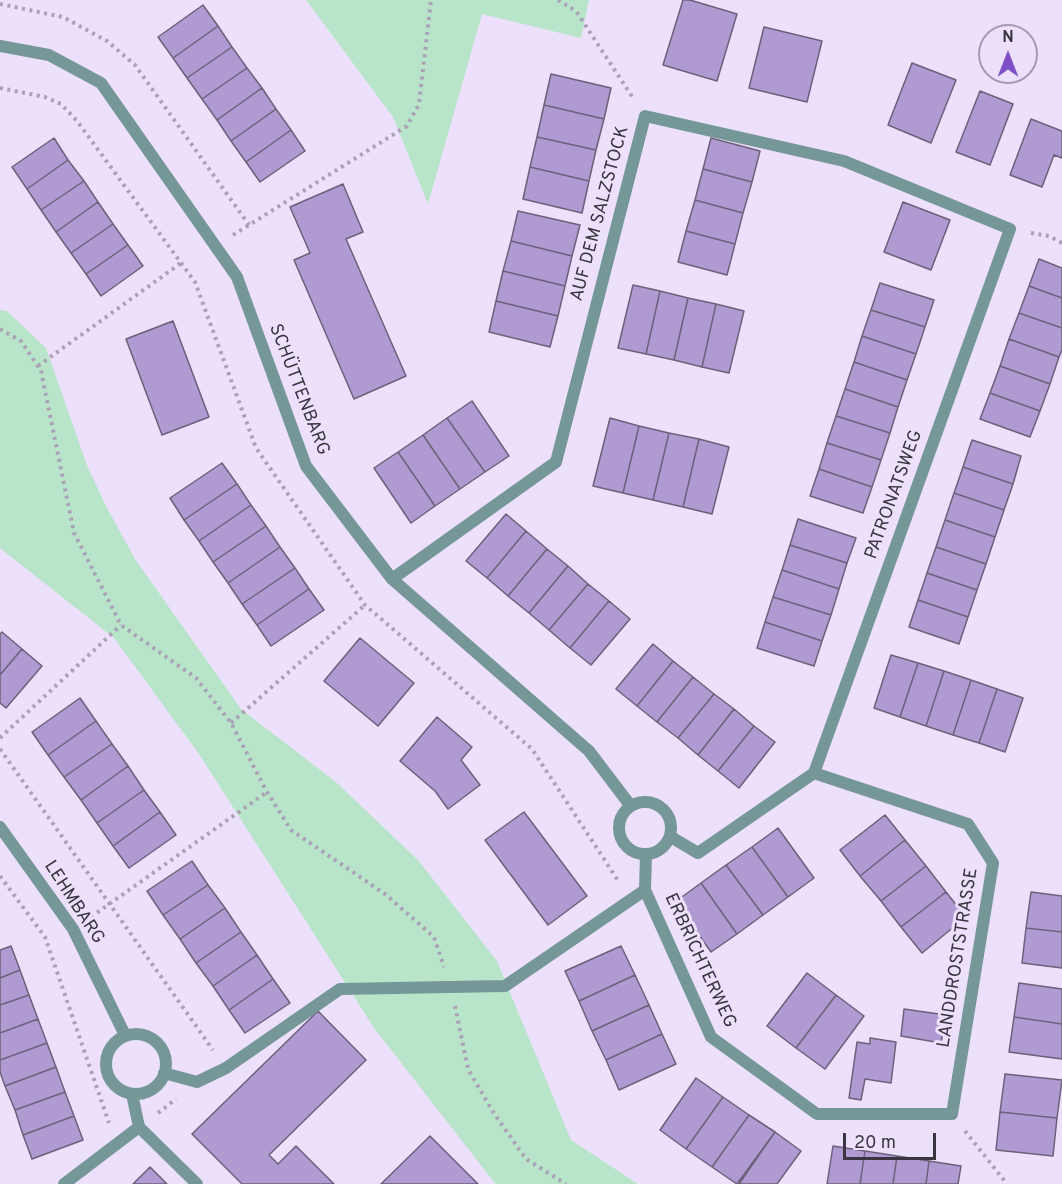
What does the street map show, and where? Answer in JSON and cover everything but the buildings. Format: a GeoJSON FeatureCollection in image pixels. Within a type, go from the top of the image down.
{"type":"FeatureCollection","features":[{"type":"Feature","properties":{"kind":"street","name":"SCHÜTTENBARG"},"geometry":{"type":"LineString","coordinates":[[0,46],[49,55],[101,83],[237,277],[306,466],[392,579],[589,751],[630,806]]}},
{"type":"Feature","properties":{"kind":"street","name":"AUF DEM SALZSTOCK"},"geometry":{"type":"LineString","coordinates":[[392,579],[556,462],[645,116],[843,161],[1010,229]]}},
{"type":"Feature","properties":{"kind":"street","name":"PATRONATSWEG"},"geometry":{"type":"LineString","coordinates":[[814,773],[1010,229]]}},
{"type":"Feature","properties":{"kind":"street"},"geometry":{"type":"LineString","coordinates":[[670,837],[698,853],[814,773]]}},
{"type":"Feature","properties":{"kind":"street","name":"LANDDROSTSTRASSE"},"geometry":{"type":"LineString","coordinates":[[814,773],[968,824],[993,864],[952,1114]]}},
{"type":"Feature","properties":{"kind":"street"},"geometry":{"type":"LineString","coordinates":[[649,801],[658,804],[666,810],[670,818],[672,828],[670,837],[665,846],[656,852],[646,854],[630,850],[620,836],[620,819],[630,806],[639,802],[649,801]]}},
{"type":"Feature","properties":{"kind":"street","name":"LEHMBARG"},"geometry":{"type":"LineString","coordinates":[[0,827],[74,929],[125,1035]]}},
{"type":"Feature","properties":{"kind":"street","name":"ERBRICHTERWEG"},"geometry":{"type":"LineString","coordinates":[[646,854],[645,890],[711,1038],[817,1114],[952,1114]]}},
{"type":"Feature","properties":{"kind":"street"},"geometry":{"type":"LineString","coordinates":[[164,1073],[197,1082],[226,1068],[340,989],[505,986],[645,890]]}},
{"type":"Feature","properties":{"kind":"street"},"geometry":{"type":"LineString","coordinates":[[136,1033],[147,1036],[163,1051],[166,1062],[164,1073],[160,1082],[152,1089],[142,1094],[132,1094],[119,1089],[110,1080],[105,1067],[107,1054],[114,1043],[125,1035],[136,1033]]}},
{"type":"Feature","properties":{"kind":"street"},"geometry":{"type":"LineString","coordinates":[[132,1094],[140,1127],[196,1184]]}},
{"type":"Feature","properties":{"kind":"street"},"geometry":{"type":"LineString","coordinates":[[64,1184],[140,1127]]}},
{"type":"Feature","properties":{"kind":"path"},"geometry":{"type":"LineString","coordinates":[[216,245],[406,126],[418,104],[430,0]]}},
{"type":"Feature","properties":{"kind":"path"},"geometry":{"type":"LineString","coordinates":[[558,0],[576,11],[645,116]]}},
{"type":"Feature","properties":{"kind":"path"},"geometry":{"type":"LineString","coordinates":[[0,4],[63,18],[107,41],[135,65],[249,225]]}},
{"type":"Feature","properties":{"kind":"path"},"geometry":{"type":"LineString","coordinates":[[1010,229],[1049,236],[1062,243]]}},
{"type":"Feature","properties":{"kind":"path"},"geometry":{"type":"LineString","coordinates":[[38,366],[181,263]]}},
{"type":"Feature","properties":{"kind":"path"},"geometry":{"type":"LineString","coordinates":[[0,329],[21,341],[41,371],[74,533],[121,625],[196,678],[231,723],[267,792],[291,830],[385,894],[434,937],[451,987],[468,1069],[493,1112],[526,1159],[566,1184]]}},
{"type":"Feature","properties":{"kind":"path"},"geometry":{"type":"LineString","coordinates":[[231,723],[364,605]]}},
{"type":"Feature","properties":{"kind":"path"},"geometry":{"type":"LineString","coordinates":[[0,738],[121,625]]}},
{"type":"Feature","properties":{"kind":"path"},"geometry":{"type":"LineString","coordinates":[[0,749],[226,1068]]}},
{"type":"Feature","properties":{"kind":"path"},"geometry":{"type":"LineString","coordinates":[[74,929],[267,792]]}},
{"type":"Feature","properties":{"kind":"path"},"geometry":{"type":"LineString","coordinates":[[0,876],[45,937],[110,1128],[140,1127],[197,1082]]}},
{"type":"Feature","properties":{"kind":"path"},"geometry":{"type":"LineString","coordinates":[[952,1114],[1006,1184]]}},
{"type":"Feature","properties":{"kind":"green space"},"geometry":{"type":"Polygon","coordinates":[[[306,0],[589,0],[581,38],[482,14],[428,204],[393,117],[306,0]]]}},
{"type":"Feature","properties":{"kind":"green space"},"geometry":{"type":"Polygon","coordinates":[[[0,310],[7,311],[46,348],[88,468],[107,508],[135,559],[241,709],[337,783],[418,860],[497,961],[571,1140],[638,1184],[496,1184],[374,1028],[199,754],[114,638],[0,548],[0,310]]]}}]}
